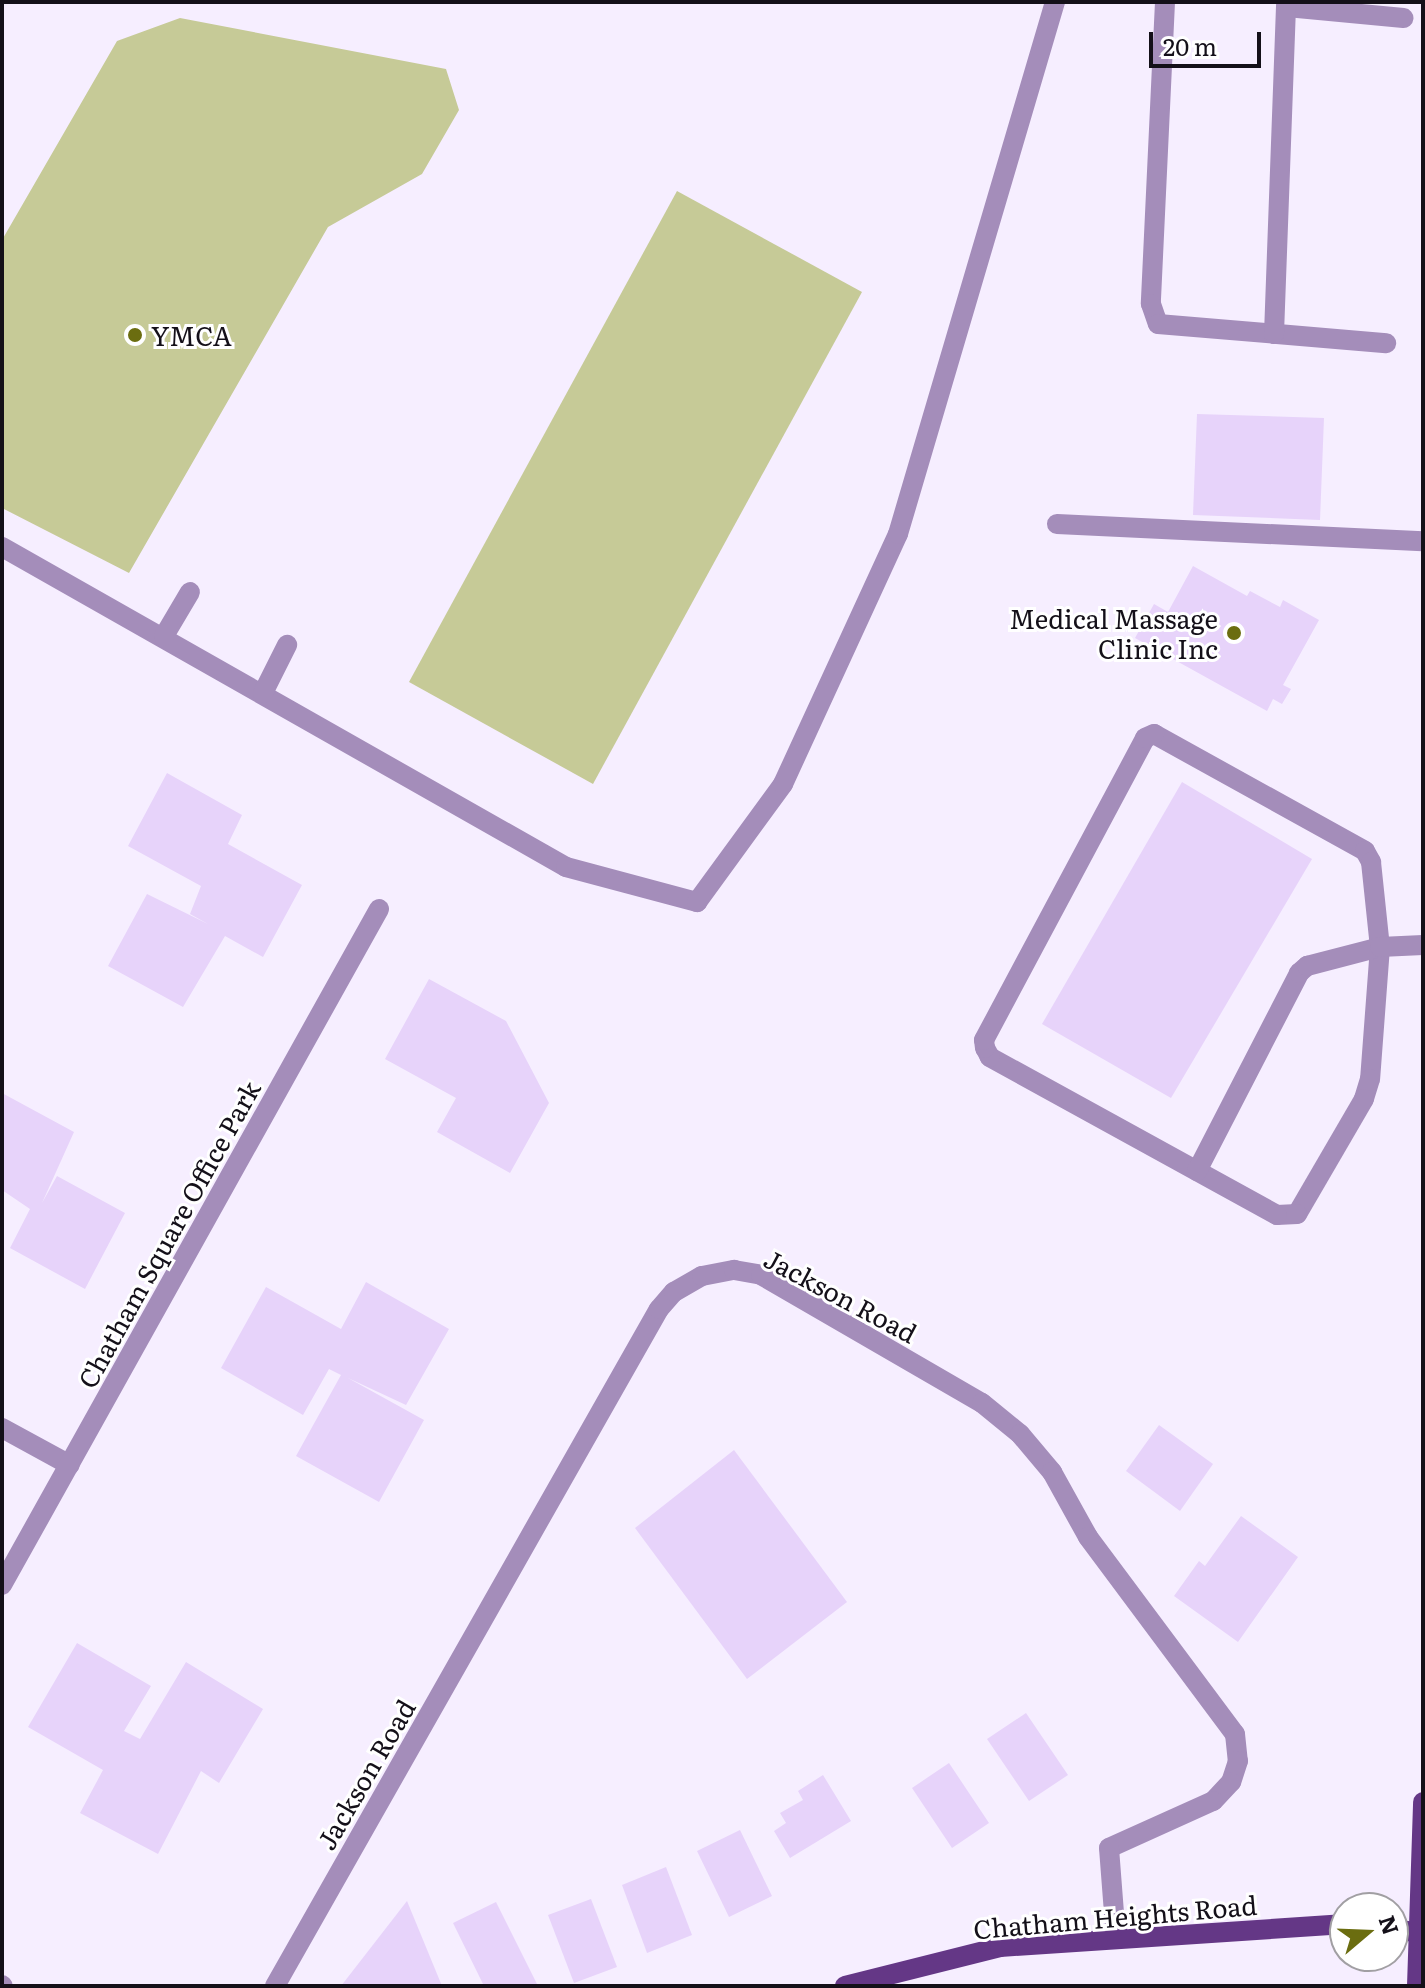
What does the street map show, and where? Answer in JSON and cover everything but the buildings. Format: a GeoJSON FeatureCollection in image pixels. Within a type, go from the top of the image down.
{"type":"FeatureCollection","features":[{"type":"Feature","properties":{"kind":"main road"},"geometry":{"type":"LineString","coordinates":[[1417,1986],[1423,1802]]}},
{"type":"Feature","properties":{"kind":"main road","name":"Chatham Heights Road"},"geometry":{"type":"LineString","coordinates":[[845,1986],[1000,1947],[1329,1925]]}},
{"type":"Feature","properties":{"kind":"street"},"geometry":{"type":"LineString","coordinates":[[2,547],[164,636],[566,867],[697,902],[783,784],[898,534],[1055,2]]}},
{"type":"Feature","properties":{"kind":"street"},"geometry":{"type":"LineString","coordinates":[[1165,2],[1151,304],[1158,324],[1386,343]]}},
{"type":"Feature","properties":{"kind":"street"},"geometry":{"type":"LineString","coordinates":[[1274,334],[1286,5],[1403,18]]}},
{"type":"Feature","properties":{"kind":"street"},"geometry":{"type":"LineString","coordinates":[[1057,524],[1423,541]]}},
{"type":"Feature","properties":{"kind":"street"},"geometry":{"type":"LineString","coordinates":[[164,636],[190,592]]}},
{"type":"Feature","properties":{"kind":"street"},"geometry":{"type":"LineString","coordinates":[[263,693],[287,645]]}},
{"type":"Feature","properties":{"kind":"street"},"geometry":{"type":"LineString","coordinates":[[1163,736],[1365,851],[1374,873],[1380,947],[1364,1099],[1297,1214],[1277,1215],[990,1057],[985,1048],[984,1040],[1145,738],[1163,736]]}},
{"type":"Feature","properties":{"kind":"street","name":"Chatham Square Office Park"},"geometry":{"type":"LineString","coordinates":[[2,1585],[379,909]]}},
{"type":"Feature","properties":{"kind":"street"},"geometry":{"type":"LineString","coordinates":[[1197,1171],[1299,973],[1307,966],[1380,947],[1423,945]]}},
{"type":"Feature","properties":{"kind":"street","name":"Jackson Road"},"geometry":{"type":"LineString","coordinates":[[275,1986],[659,1309],[674,1292],[702,1276],[734,1270],[775,1283],[982,1403],[1020,1434],[1052,1472],[1088,1537],[1235,1734],[1238,1761],[1231,1782],[1213,1801],[1109,1848],[1116,1939]]}},
{"type":"Feature","properties":{"kind":"street"},"geometry":{"type":"LineString","coordinates":[[2,1428],[70,1465]]}},
{"type":"Feature","properties":{"kind":"green space","name":"YMCA"},"geometry":{"type":"Polygon","coordinates":[[[180,18],[446,69],[459,110],[422,174],[328,227],[129,573],[2,508],[2,240],[117,41],[180,18]]]}},
{"type":"Feature","properties":{"kind":"green space"},"geometry":{"type":"Polygon","coordinates":[[[677,191],[862,292],[593,784],[409,682],[677,191]]]}},
{"type":"Feature","properties":{"kind":"place","name":"YMCA"},"geometry":{"type":"Point","coordinates":[135,335]}},
{"type":"Feature","properties":{"kind":"place","name":"Medical Massage Clinic Inc"},"geometry":{"type":"Point","coordinates":[1234,633]}}]}
